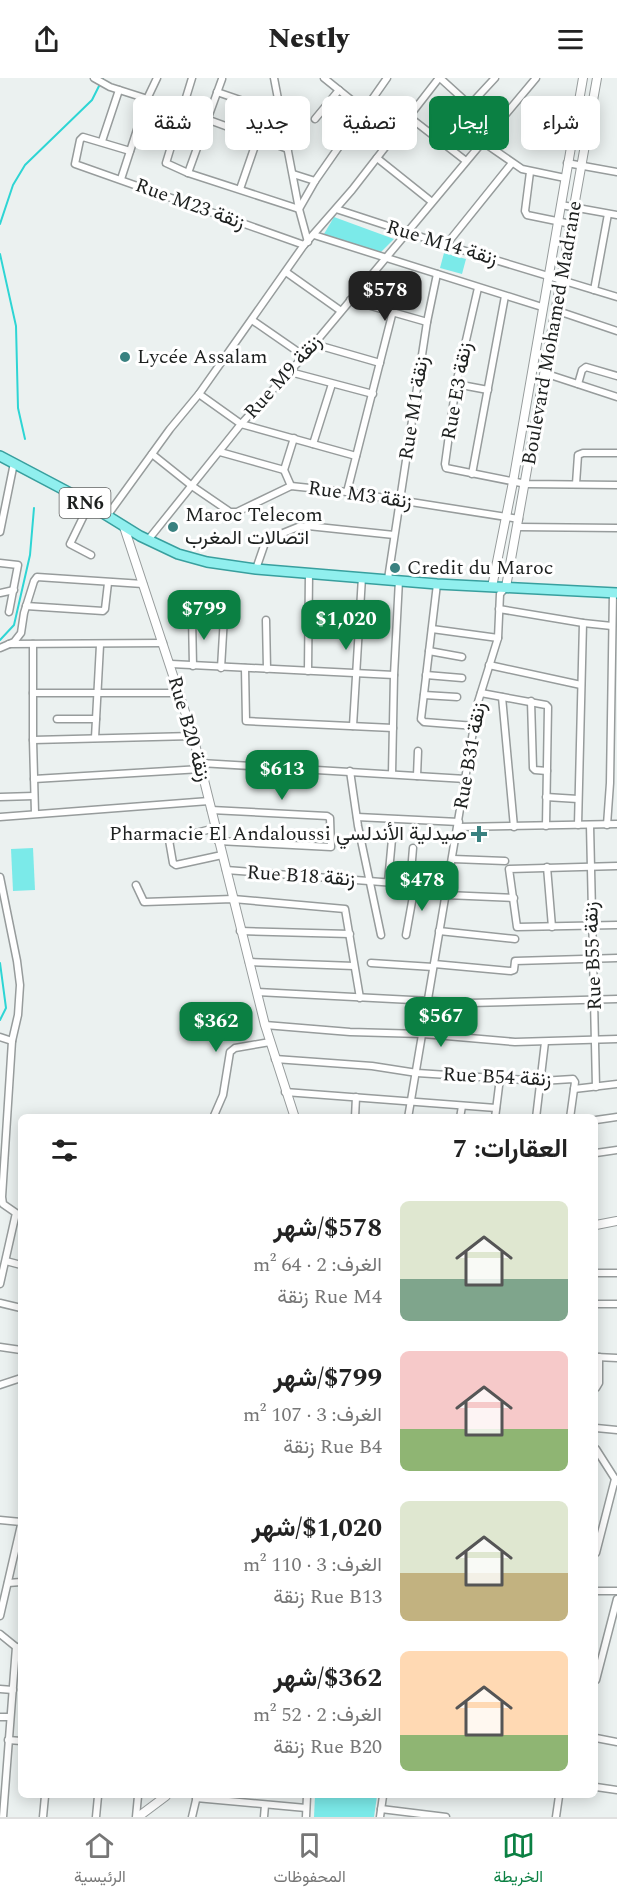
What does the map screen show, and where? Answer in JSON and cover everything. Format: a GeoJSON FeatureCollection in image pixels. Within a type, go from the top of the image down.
{"type":"FeatureCollection","features":[{"type":"Feature","properties":{"kind":"main road","name":"RN6"},"geometry":{"type":"LineString","coordinates":[[0,456],[148,540],[194,559],[256,569],[499,590],[615,593]]}},
{"type":"Feature","properties":{"kind":"street"},"geometry":{"type":"LineString","coordinates":[[94,78],[110,87],[138,96]]}},
{"type":"Feature","properties":{"kind":"street"},"geometry":{"type":"LineString","coordinates":[[148,96],[157,78]]}},
{"type":"Feature","properties":{"kind":"street"},"geometry":{"type":"LineString","coordinates":[[186,96],[192,78]]}},
{"type":"Feature","properties":{"kind":"street"},"geometry":{"type":"LineString","coordinates":[[274,78],[278,96]]}},
{"type":"Feature","properties":{"kind":"street"},"geometry":{"type":"LineString","coordinates":[[324,78],[346,96]]}},
{"type":"Feature","properties":{"kind":"street"},"geometry":{"type":"LineString","coordinates":[[375,96],[386,78]]}},
{"type":"Feature","properties":{"kind":"street"},"geometry":{"type":"LineString","coordinates":[[417,105],[440,78],[459,96]]}},
{"type":"Feature","properties":{"kind":"street"},"geometry":{"type":"LineString","coordinates":[[478,96],[495,78]]}},
{"type":"Feature","properties":{"kind":"street","name":"Rue M9 زنقة"},"geometry":{"type":"LineString","coordinates":[[509,110],[536,78]]}},
{"type":"Feature","properties":{"kind":"street","name":"Boulevard Mohamed Madrane"},"geometry":{"type":"LineString","coordinates":[[499,590],[506,516],[583,78]]}},
{"type":"Feature","properties":{"kind":"street","name":"Boulevard Mohamed Madrane"},"geometry":{"type":"LineString","coordinates":[[499,590],[518,523],[526,484],[597,78]]}},
{"type":"Feature","properties":{"kind":"street"},"geometry":{"type":"LineString","coordinates":[[213,104],[222,79]]}},
{"type":"Feature","properties":{"kind":"street"},"geometry":{"type":"LineString","coordinates":[[119,90],[102,141],[130,151]]}},
{"type":"Feature","properties":{"kind":"street"},"geometry":{"type":"LineString","coordinates":[[315,119],[339,90]]}},
{"type":"Feature","properties":{"kind":"street"},"geometry":{"type":"LineString","coordinates":[[580,90],[595,93]]}},
{"type":"Feature","properties":{"kind":"street"},"geometry":{"type":"LineString","coordinates":[[217,92],[229,96]]}},
{"type":"Feature","properties":{"kind":"street"},"geometry":{"type":"LineString","coordinates":[[417,123],[466,161]]}},
{"type":"Feature","properties":{"kind":"street","name":"Rue M23 زنقة"},"geometry":{"type":"LineString","coordinates":[[102,141],[83,136],[74,162],[76,166],[121,179],[306,244]]}},
{"type":"Feature","properties":{"kind":"street"},"geometry":{"type":"LineString","coordinates":[[121,179],[133,142]]}},
{"type":"Feature","properties":{"kind":"street"},"geometry":{"type":"LineString","coordinates":[[168,150],[165,160],[167,164],[299,209]]}},
{"type":"Feature","properties":{"kind":"street"},"geometry":{"type":"LineString","coordinates":[[188,173],[197,150]]}},
{"type":"Feature","properties":{"kind":"street"},"geometry":{"type":"LineString","coordinates":[[240,189],[254,150]]}},
{"type":"Feature","properties":{"kind":"street"},"geometry":{"type":"LineString","coordinates":[[288,150],[306,244]]}},
{"type":"Feature","properties":{"kind":"street"},"geometry":{"type":"LineString","coordinates":[[299,209],[337,150]]}},
{"type":"Feature","properties":{"kind":"street"},"geometry":{"type":"LineString","coordinates":[[107,516],[199,394],[306,244],[382,150]]}},
{"type":"Feature","properties":{"kind":"street","name":"Rue M9 زنقة"},"geometry":{"type":"LineString","coordinates":[[148,540],[241,424],[304,356],[476,150]]}},
{"type":"Feature","properties":{"kind":"street"},"geometry":{"type":"LineString","coordinates":[[494,150],[530,172],[564,178]]}},
{"type":"Feature","properties":{"kind":"street"},"geometry":{"type":"LineString","coordinates":[[376,158],[432,202]]}},
{"type":"Feature","properties":{"kind":"street"},"geometry":{"type":"LineString","coordinates":[[446,245],[512,163]]}},
{"type":"Feature","properties":{"kind":"street"},"geometry":{"type":"LineString","coordinates":[[567,163],[617,172]]}},
{"type":"Feature","properties":{"kind":"street"},"geometry":{"type":"LineString","coordinates":[[530,172],[526,213],[529,216],[571,224]]}},
{"type":"Feature","properties":{"kind":"street"},"geometry":{"type":"LineString","coordinates":[[292,174],[315,181]]}},
{"type":"Feature","properties":{"kind":"street"},"geometry":{"type":"LineString","coordinates":[[561,205],[617,215]]}},
{"type":"Feature","properties":{"kind":"street","name":"Rue M14 زنقة"},"geometry":{"type":"LineString","coordinates":[[336,209],[617,297]]}},
{"type":"Feature","properties":{"kind":"street"},"geometry":{"type":"LineString","coordinates":[[594,290],[608,214]]}},
{"type":"Feature","properties":{"kind":"street"},"geometry":{"type":"LineString","coordinates":[[314,235],[617,331]]}},
{"type":"Feature","properties":{"kind":"street"},"geometry":{"type":"LineString","coordinates":[[286,272],[341,311]]}},
{"type":"Feature","properties":{"kind":"street","name":"Rue M1 زنقة"},"geometry":{"type":"LineString","coordinates":[[388,579],[427,322],[437,274]]}},
{"type":"Feature","properties":{"kind":"street","name":"Rue E3 زنقة"},"geometry":{"type":"LineString","coordinates":[[478,288],[456,384],[445,464],[448,469],[526,484],[617,485]]}},
{"type":"Feature","properties":{"kind":"street","name":"Rue E3 زنقة"},"geometry":{"type":"LineString","coordinates":[[472,474],[505,296]]}},
{"type":"Feature","properties":{"kind":"street"},"geometry":{"type":"LineString","coordinates":[[350,300],[427,322]]}},
{"type":"Feature","properties":{"kind":"street"},"geometry":{"type":"LineString","coordinates":[[347,492],[393,311]]}},
{"type":"Feature","properties":{"kind":"street"},"geometry":{"type":"LineString","coordinates":[[252,320],[304,356]]}},
{"type":"Feature","properties":{"kind":"street"},"geometry":{"type":"LineString","coordinates":[[314,344],[380,363]]}},
{"type":"Feature","properties":{"kind":"street"},"geometry":{"type":"LineString","coordinates":[[578,384],[582,370],[586,367],[617,376]]}},
{"type":"Feature","properties":{"kind":"street"},"geometry":{"type":"LineString","coordinates":[[290,372],[373,394]]}},
{"type":"Feature","properties":{"kind":"street"},"geometry":{"type":"LineString","coordinates":[[544,373],[615,397],[617,387]]}},
{"type":"Feature","properties":{"kind":"street"},"geometry":{"type":"LineString","coordinates":[[313,444],[332,384]]}},
{"type":"Feature","properties":{"kind":"street"},"geometry":{"type":"LineString","coordinates":[[456,384],[489,390]]}},
{"type":"Feature","properties":{"kind":"street"},"geometry":{"type":"LineString","coordinates":[[199,394],[241,424],[356,456]]}},
{"type":"Feature","properties":{"kind":"street"},"geometry":{"type":"LineString","coordinates":[[291,486],[284,470],[294,438]]}},
{"type":"Feature","properties":{"kind":"street"},"geometry":{"type":"LineString","coordinates":[[220,452],[284,470]]}},
{"type":"Feature","properties":{"kind":"street"},"geometry":{"type":"LineString","coordinates":[[576,484],[578,455],[617,453]]}},
{"type":"Feature","properties":{"kind":"street","name":"Rue M3 زنقة"},"geometry":{"type":"LineString","coordinates":[[152,454],[192,486],[226,510],[234,512],[291,486],[506,516],[518,523],[617,528]]}},
{"type":"Feature","properties":{"kind":"street"},"geometry":{"type":"LineString","coordinates":[[0,532],[18,465]]}},
{"type":"Feature","properties":{"kind":"street"},"geometry":{"type":"LineString","coordinates":[[89,505],[70,545],[91,555]]}},
{"type":"Feature","properties":{"kind":"street"},"geometry":{"type":"LineString","coordinates":[[256,569],[266,540],[298,528],[308,526],[394,535]]}},
{"type":"Feature","properties":{"kind":"street","name":"Rue B20 زنقة"},"geometry":{"type":"LineString","coordinates":[[124,527],[193,736],[240,931],[265,1025],[293,1114]]}},
{"type":"Feature","properties":{"kind":"street"},"geometry":{"type":"LineString","coordinates":[[0,563],[18,564],[9,612]]}},
{"type":"Feature","properties":{"kind":"street"},"geometry":{"type":"LineString","coordinates":[[308,671],[309,573]]}},
{"type":"Feature","properties":{"kind":"street"},"geometry":{"type":"LineString","coordinates":[[0,648],[17,640],[21,633],[26,606],[37,577],[143,584]]}},
{"type":"Feature","properties":{"kind":"street"},"geometry":{"type":"LineString","coordinates":[[353,726],[362,577]]}},
{"type":"Feature","properties":{"kind":"street"},"geometry":{"type":"LineString","coordinates":[[393,774],[394,675],[399,580]]}},
{"type":"Feature","properties":{"kind":"street"},"geometry":{"type":"LineString","coordinates":[[26,606],[103,611],[108,583]]}},
{"type":"Feature","properties":{"kind":"street"},"geometry":{"type":"LineString","coordinates":[[437,584],[421,719],[424,722],[475,726]]}},
{"type":"Feature","properties":{"kind":"street"},"geometry":{"type":"LineString","coordinates":[[0,593],[14,590]]}},
{"type":"Feature","properties":{"kind":"street","name":"Rue B31 زنقة"},"geometry":{"type":"LineString","coordinates":[[409,1114],[481,693],[498,638],[499,590]]}},
{"type":"Feature","properties":{"kind":"street"},"geometry":{"type":"LineString","coordinates":[[607,825],[610,783],[612,626],[615,593]]}},
{"type":"Feature","properties":{"kind":"street"},"geometry":{"type":"LineString","coordinates":[[500,609],[612,626]]}},
{"type":"Feature","properties":{"kind":"street"},"geometry":{"type":"LineString","coordinates":[[192,616],[193,666]]}},
{"type":"Feature","properties":{"kind":"street"},"geometry":{"type":"LineString","coordinates":[[221,668],[224,617]]}},
{"type":"Feature","properties":{"kind":"street"},"geometry":{"type":"LineString","coordinates":[[267,620],[267,669]]}},
{"type":"Feature","properties":{"kind":"street"},"geometry":{"type":"LineString","coordinates":[[578,825],[583,623]]}},
{"type":"Feature","properties":{"kind":"street"},"geometry":{"type":"LineString","coordinates":[[432,629],[498,638]]}},
{"type":"Feature","properties":{"kind":"street"},"geometry":{"type":"LineString","coordinates":[[9,644],[163,643]]}},
{"type":"Feature","properties":{"kind":"street"},"geometry":{"type":"LineString","coordinates":[[33,644],[35,813]]}},
{"type":"Feature","properties":{"kind":"street"},"geometry":{"type":"LineString","coordinates":[[95,738],[100,645]]}},
{"type":"Feature","properties":{"kind":"street"},"geometry":{"type":"LineString","coordinates":[[429,651],[462,657]]}},
{"type":"Feature","properties":{"kind":"street"},"geometry":{"type":"LineString","coordinates":[[171,664],[394,675]]}},
{"type":"Feature","properties":{"kind":"street"},"geometry":{"type":"LineString","coordinates":[[489,665],[581,685]]}},
{"type":"Feature","properties":{"kind":"street"},"geometry":{"type":"LineString","coordinates":[[245,668],[246,721],[393,728]]}},
{"type":"Feature","properties":{"kind":"street"},"geometry":{"type":"LineString","coordinates":[[426,675],[462,678]]}},
{"type":"Feature","properties":{"kind":"street"},"geometry":{"type":"LineString","coordinates":[[33,693],[180,693]]}},
{"type":"Feature","properties":{"kind":"street"},"geometry":{"type":"LineString","coordinates":[[481,693],[531,701],[546,705],[548,708],[546,826]]}},
{"type":"Feature","properties":{"kind":"street"},"geometry":{"type":"LineString","coordinates":[[424,695],[457,697]]}},
{"type":"Feature","properties":{"kind":"street"},"geometry":{"type":"LineString","coordinates":[[502,697],[514,827]]}},
{"type":"Feature","properties":{"kind":"street"},"geometry":{"type":"LineString","coordinates":[[531,701],[533,768],[547,771]]}},
{"type":"Feature","properties":{"kind":"street"},"geometry":{"type":"LineString","coordinates":[[57,719],[96,719]]}},
{"type":"Feature","properties":{"kind":"street"},"geometry":{"type":"LineString","coordinates":[[33,740],[193,736]]}},
{"type":"Feature","properties":{"kind":"street"},"geometry":{"type":"LineString","coordinates":[[417,776],[418,751]]}},
{"type":"Feature","properties":{"kind":"street"},"geometry":{"type":"LineString","coordinates":[[34,779],[200,766],[350,771],[466,779]]}},
{"type":"Feature","properties":{"kind":"street"},"geometry":{"type":"LineString","coordinates":[[350,771],[381,935]]}},
{"type":"Feature","properties":{"kind":"street"},"geometry":{"type":"LineString","coordinates":[[0,797],[34,796]]}},
{"type":"Feature","properties":{"kind":"street"},"geometry":{"type":"LineString","coordinates":[[546,797],[578,799]]}},
{"type":"Feature","properties":{"kind":"street"},"geometry":{"type":"LineString","coordinates":[[0,817],[209,801]]}},
{"type":"Feature","properties":{"kind":"street"},"geometry":{"type":"LineString","coordinates":[[211,810],[327,816],[330,820],[331,847],[218,841]]}},
{"type":"Feature","properties":{"kind":"street"},"geometry":{"type":"LineString","coordinates":[[357,817],[514,827],[617,824]]}},
{"type":"Feature","properties":{"kind":"street","name":"Rue B55 زنقة"},"geometry":{"type":"LineString","coordinates":[[590,825],[596,1087]]}},
{"type":"Feature","properties":{"kind":"street"},"geometry":{"type":"LineString","coordinates":[[215,828],[169,840],[173,863],[176,865],[222,855]]}},
{"type":"Feature","properties":{"kind":"street"},"geometry":{"type":"LineString","coordinates":[[388,882],[392,839]]}},
{"type":"Feature","properties":{"kind":"street"},"geometry":{"type":"LineString","coordinates":[[406,935],[412,884],[413,848]]}},
{"type":"Feature","properties":{"kind":"street"},"geometry":{"type":"LineString","coordinates":[[453,859],[506,861]]}},
{"type":"Feature","properties":{"kind":"street"},"geometry":{"type":"LineString","coordinates":[[617,866],[509,869],[517,927],[617,925]]}},
{"type":"Feature","properties":{"kind":"street"},"geometry":{"type":"LineString","coordinates":[[547,867],[552,927]]}},
{"type":"Feature","properties":{"kind":"street","name":"Rue B18 زنقة"},"geometry":{"type":"LineString","coordinates":[[226,870],[447,887]]}},
{"type":"Feature","properties":{"kind":"street"},"geometry":{"type":"LineString","coordinates":[[0,877],[20,986],[18,1014],[12,1041],[2,1202],[15,1211],[18,1221],[0,1284]]}},
{"type":"Feature","properties":{"kind":"street"},"geometry":{"type":"LineString","coordinates":[[136,885],[144,902],[233,899],[344,909],[360,998]]}},
{"type":"Feature","properties":{"kind":"street"},"geometry":{"type":"LineString","coordinates":[[446,895],[514,898]]}},
{"type":"Feature","properties":{"kind":"street"},"geometry":{"type":"LineString","coordinates":[[240,931],[350,934]]}},
{"type":"Feature","properties":{"kind":"street"},"geometry":{"type":"LineString","coordinates":[[439,931],[515,939]]}},
{"type":"Feature","properties":{"kind":"street"},"geometry":{"type":"LineString","coordinates":[[371,963],[511,971],[514,970],[516,961],[617,958]]}},
{"type":"Feature","properties":{"kind":"street"},"geometry":{"type":"LineString","coordinates":[[249,962],[354,966]]}},
{"type":"Feature","properties":{"kind":"street"},"geometry":{"type":"LineString","coordinates":[[257,992],[476,1003],[617,999]]}},
{"type":"Feature","properties":{"kind":"street"},"geometry":{"type":"LineString","coordinates":[[265,1025],[515,1042],[617,1039]]}},
{"type":"Feature","properties":{"kind":"street"},"geometry":{"type":"LineString","coordinates":[[0,1037],[12,1041]]}},
{"type":"Feature","properties":{"kind":"street"},"geometry":{"type":"LineString","coordinates":[[215,1114],[223,1095],[230,1052],[235,1048],[270,1042]]}},
{"type":"Feature","properties":{"kind":"street"},"geometry":{"type":"LineString","coordinates":[[537,1114],[545,1042]]}},
{"type":"Feature","properties":{"kind":"street","name":"Rue B54 زنقة"},"geometry":{"type":"LineString","coordinates":[[275,1059],[541,1081],[571,1079],[574,1086],[596,1087],[617,1084]]}},
{"type":"Feature","properties":{"kind":"street"},"geometry":{"type":"LineString","coordinates":[[495,1114],[500,1078]]}},
{"type":"Feature","properties":{"kind":"street"},"geometry":{"type":"LineString","coordinates":[[570,1114],[574,1086]]}},
{"type":"Feature","properties":{"kind":"street"},"geometry":{"type":"LineString","coordinates":[[285,1092],[496,1108]]}},
{"type":"Feature","properties":{"kind":"street"},"geometry":{"type":"LineString","coordinates":[[355,1114],[356,1097]]}},
{"type":"Feature","properties":{"kind":"street"},"geometry":{"type":"LineString","coordinates":[[461,1114],[462,1106]]}},
{"type":"Feature","properties":{"kind":"street"},"geometry":{"type":"LineString","coordinates":[[598,1120],[617,1117]]}},
{"type":"Feature","properties":{"kind":"street"},"geometry":{"type":"LineString","coordinates":[[598,1153],[617,1150]]}},
{"type":"Feature","properties":{"kind":"street"},"geometry":{"type":"LineString","coordinates":[[598,1225],[617,1221]]}},
{"type":"Feature","properties":{"kind":"street"},"geometry":{"type":"LineString","coordinates":[[6,1261],[18,1264]]}},
{"type":"Feature","properties":{"kind":"street"},"geometry":{"type":"LineString","coordinates":[[598,1273],[617,1273]]}},
{"type":"Feature","properties":{"kind":"street"},"geometry":{"type":"LineString","coordinates":[[0,1303],[18,1307]]}},
{"type":"Feature","properties":{"kind":"street"},"geometry":{"type":"LineString","coordinates":[[598,1304],[617,1304]]}},
{"type":"Feature","properties":{"kind":"street"},"geometry":{"type":"LineString","coordinates":[[0,1347],[18,1350]]}},
{"type":"Feature","properties":{"kind":"street"},"geometry":{"type":"LineString","coordinates":[[598,1357],[617,1358]]}},
{"type":"Feature","properties":{"kind":"street"},"geometry":{"type":"LineString","coordinates":[[0,1385],[18,1379]]}},
{"type":"Feature","properties":{"kind":"street"},"geometry":{"type":"LineString","coordinates":[[598,1428],[617,1430]]}},
{"type":"Feature","properties":{"kind":"street"},"geometry":{"type":"LineString","coordinates":[[598,1452],[616,1481],[598,1546]]}},
{"type":"Feature","properties":{"kind":"street"},"geometry":{"type":"LineString","coordinates":[[0,1520],[18,1523]]}},
{"type":"Feature","properties":{"kind":"street"},"geometry":{"type":"LineString","coordinates":[[0,1616],[18,1552]]}},
{"type":"Feature","properties":{"kind":"street"},"geometry":{"type":"LineString","coordinates":[[8,1583],[18,1582]]}},
{"type":"Feature","properties":{"kind":"street"},"geometry":{"type":"LineString","coordinates":[[598,1591],[617,1591]]}},
{"type":"Feature","properties":{"kind":"street"},"geometry":{"type":"LineString","coordinates":[[598,1672],[617,1599]]}},
{"type":"Feature","properties":{"kind":"street"},"geometry":{"type":"LineString","coordinates":[[0,1634],[18,1648]]}},
{"type":"Feature","properties":{"kind":"street"},"geometry":{"type":"LineString","coordinates":[[3,1817],[3,1774],[18,1656]]}},
{"type":"Feature","properties":{"kind":"street"},"geometry":{"type":"LineString","coordinates":[[0,1689],[13,1690]]}},
{"type":"Feature","properties":{"kind":"street"},"geometry":{"type":"LineString","coordinates":[[0,1717],[10,1718]]}},
{"type":"Feature","properties":{"kind":"street"},"geometry":{"type":"LineString","coordinates":[[598,1738],[617,1742]]}},
{"type":"Feature","properties":{"kind":"street"},"geometry":{"type":"LineString","coordinates":[[8,1740],[18,1741]]}},
{"type":"Feature","properties":{"kind":"street"},"geometry":{"type":"LineString","coordinates":[[598,1787],[617,1790]]}},
{"type":"Feature","properties":{"kind":"street"},"geometry":{"type":"LineString","coordinates":[[43,1817],[45,1798]]}},
{"type":"Feature","properties":{"kind":"street"},"geometry":{"type":"LineString","coordinates":[[96,1817],[98,1798]]}},
{"type":"Feature","properties":{"kind":"street"},"geometry":{"type":"LineString","coordinates":[[137,1817],[138,1798]]}},
{"type":"Feature","properties":{"kind":"street"},"geometry":{"type":"LineString","coordinates":[[137,1817],[163,1798]]}},
{"type":"Feature","properties":{"kind":"street"},"geometry":{"type":"LineString","coordinates":[[192,1817],[197,1798]]}},
{"type":"Feature","properties":{"kind":"street"},"geometry":{"type":"LineString","coordinates":[[207,1798],[306,1808]]}},
{"type":"Feature","properties":{"kind":"street"},"geometry":{"type":"LineString","coordinates":[[306,1817],[307,1798]]}},
{"type":"Feature","properties":{"kind":"street"},"geometry":{"type":"LineString","coordinates":[[380,1817],[383,1798]]}},
{"type":"Feature","properties":{"kind":"street"},"geometry":{"type":"LineString","coordinates":[[556,1817],[559,1798]]}},
{"type":"Feature","properties":{"kind":"street"},"geometry":{"type":"LineString","coordinates":[[264,1817],[265,1804]]}},
{"type":"Feature","properties":{"kind":"street"},"geometry":{"type":"LineString","coordinates":[[381,1809],[446,1817]]}},
{"type":"Feature","properties":{"kind":"shaded area"},"geometry":{"type":"Polygon","coordinates":[[[334,217],[394,239],[379,254],[324,234],[334,217]]]}},
{"type":"Feature","properties":{"kind":"shaded area"},"geometry":{"type":"Polygon","coordinates":[[[444,253],[466,259],[462,274],[440,268],[444,253]]]}},
{"type":"Feature","properties":{"kind":"shaded area"},"geometry":{"type":"Polygon","coordinates":[[[33,848],[35,890],[13,891],[11,849],[33,848]]]}},
{"type":"Feature","properties":{"kind":"shaded area"},"geometry":{"type":"Polygon","coordinates":[[[315,1798],[377,1798],[374,1817],[314,1817],[315,1798]]]}},
{"type":"Feature","properties":{"kind":"waterway"},"geometry":{"type":"LineString","coordinates":[[0,224],[13,185],[25,165],[92,100],[103,78]]}},
{"type":"Feature","properties":{"kind":"waterway"},"geometry":{"type":"LineString","coordinates":[[0,254],[16,326],[18,408],[25,439]]}},
{"type":"Feature","properties":{"kind":"waterway"},"geometry":{"type":"LineString","coordinates":[[0,640],[14,625],[30,555],[34,508]]}},
{"type":"Feature","properties":{"kind":"waterway"},"geometry":{"type":"LineString","coordinates":[[0,963],[6,1008],[0,1020]]}},
{"type":"Feature","properties":{"kind":"place","name":"Lycée Assalam"},"geometry":{"type":"Point","coordinates":[125,357]}},
{"type":"Feature","properties":{"kind":"place","name":"Maroc Telecom اتصالات المغرب"},"geometry":{"type":"Point","coordinates":[173,527]}},
{"type":"Feature","properties":{"kind":"place","name":"Credit du Maroc"},"geometry":{"type":"Point","coordinates":[395,568]}},
{"type":"Feature","properties":{"kind":"place","name":"Pharmacie El Andaloussi صيدلية الأندلسي"},"geometry":{"type":"Point","coordinates":[479,834]}}]}
